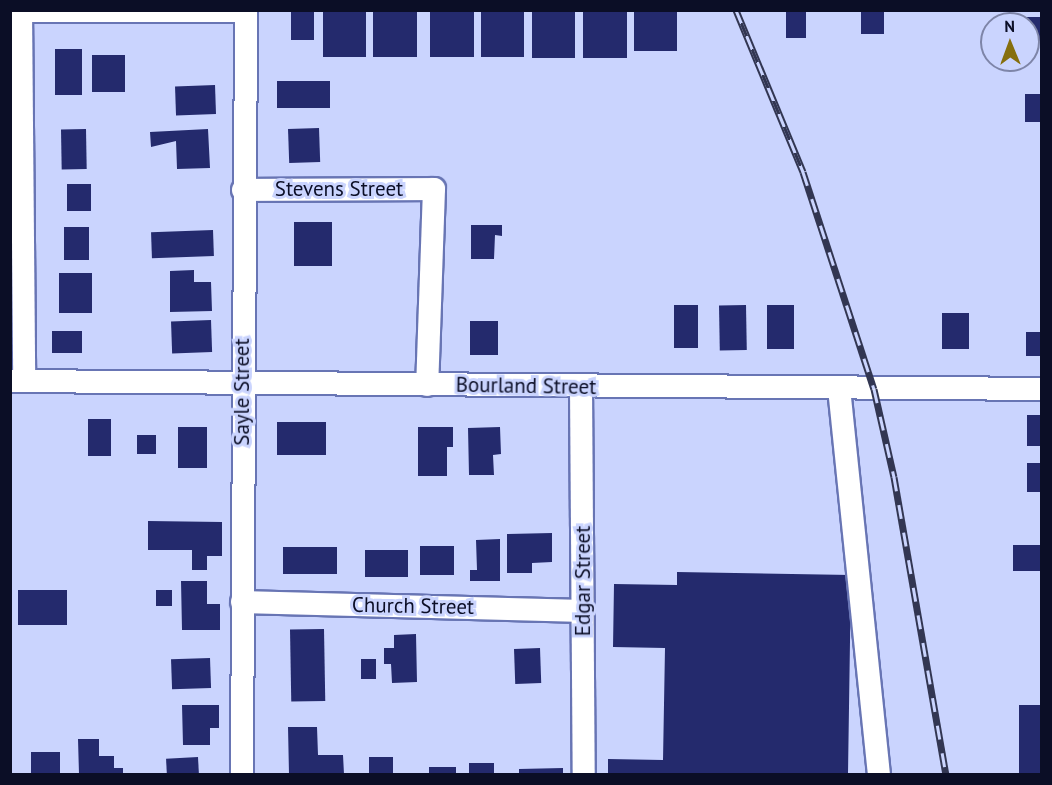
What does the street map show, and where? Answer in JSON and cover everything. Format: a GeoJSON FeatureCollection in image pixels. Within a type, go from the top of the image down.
{"type":"FeatureCollection","features":[{"type":"Feature","properties":{"kind":"street"},"geometry":{"type":"LineString","coordinates":[[10,11],[246,11]]}},
{"type":"Feature","properties":{"kind":"street"},"geometry":{"type":"LineString","coordinates":[[17,381],[21,11]]}},
{"type":"Feature","properties":{"kind":"street","name":"Sayle Street"},"geometry":{"type":"LineString","coordinates":[[242,774],[243,190],[246,11]]}},
{"type":"Feature","properties":{"kind":"street","name":"Stevens Street"},"geometry":{"type":"LineString","coordinates":[[243,190],[434,189],[427,385]]}},
{"type":"Feature","properties":{"kind":"street","name":"Bourland Street"},"geometry":{"type":"LineString","coordinates":[[17,381],[1041,389]]}},
{"type":"Feature","properties":{"kind":"street","name":"Edgar Street"},"geometry":{"type":"LineString","coordinates":[[581,387],[584,774]]}},
{"type":"Feature","properties":{"kind":"street"},"geometry":{"type":"LineString","coordinates":[[839,388],[879,774]]}},
{"type":"Feature","properties":{"kind":"street","name":"Church Street"},"geometry":{"type":"LineString","coordinates":[[242,602],[583,611]]}},
{"type":"Feature","properties":{"kind":"building"},"geometry":{"type":"Polygon","coordinates":[[[291,10],[314,10],[314,40],[291,40],[291,10]]]}},
{"type":"Feature","properties":{"kind":"building"},"geometry":{"type":"Polygon","coordinates":[[[323,10],[366,10],[366,57],[323,57],[323,10]]]}},
{"type":"Feature","properties":{"kind":"building"},"geometry":{"type":"Polygon","coordinates":[[[373,10],[417,10],[417,57],[373,57],[373,10]]]}},
{"type":"Feature","properties":{"kind":"building"},"geometry":{"type":"Polygon","coordinates":[[[430,10],[474,10],[474,57],[430,57],[430,10]]]}},
{"type":"Feature","properties":{"kind":"building"},"geometry":{"type":"Polygon","coordinates":[[[481,10],[524,10],[524,57],[481,57],[481,10]]]}},
{"type":"Feature","properties":{"kind":"building"},"geometry":{"type":"Polygon","coordinates":[[[532,10],[575,10],[575,58],[532,58],[532,10]]]}},
{"type":"Feature","properties":{"kind":"building"},"geometry":{"type":"Polygon","coordinates":[[[583,10],[627,10],[627,58],[583,58],[583,10]]]}},
{"type":"Feature","properties":{"kind":"building"},"geometry":{"type":"Polygon","coordinates":[[[634,10],[677,10],[677,51],[634,51],[634,10]]]}},
{"type":"Feature","properties":{"kind":"building"},"geometry":{"type":"Polygon","coordinates":[[[786,10],[806,10],[806,38],[786,38],[786,10]]]}},
{"type":"Feature","properties":{"kind":"building"},"geometry":{"type":"Polygon","coordinates":[[[861,10],[884,10],[884,34],[861,34],[861,10]]]}},
{"type":"Feature","properties":{"kind":"building"},"geometry":{"type":"Polygon","coordinates":[[[1040,17],[1042,17],[1042,42],[1040,42],[1040,17]]]}},
{"type":"Feature","properties":{"kind":"building"},"geometry":{"type":"Polygon","coordinates":[[[55,49],[82,49],[82,95],[55,95],[55,49]]]}},
{"type":"Feature","properties":{"kind":"building"},"geometry":{"type":"Polygon","coordinates":[[[92,55],[125,55],[125,92],[92,92],[92,55]]]}},
{"type":"Feature","properties":{"kind":"building"},"geometry":{"type":"Polygon","coordinates":[[[277,81],[330,81],[330,108],[277,108],[277,81]]]}},
{"type":"Feature","properties":{"kind":"building"},"geometry":{"type":"Polygon","coordinates":[[[215,85],[216,114],[176,115],[175,86],[215,85]]]}},
{"type":"Feature","properties":{"kind":"building"},"geometry":{"type":"Polygon","coordinates":[[[1025,94],[1042,94],[1042,122],[1025,122],[1025,94]]]}},
{"type":"Feature","properties":{"kind":"building"},"geometry":{"type":"Polygon","coordinates":[[[319,128],[320,162],[289,163],[288,129],[319,128]]]}},
{"type":"Feature","properties":{"kind":"building"},"geometry":{"type":"Polygon","coordinates":[[[61,129],[86,129],[87,169],[62,169],[61,129]]]}},
{"type":"Feature","properties":{"kind":"building"},"geometry":{"type":"Polygon","coordinates":[[[208,129],[210,168],[177,169],[176,141],[151,147],[150,132],[208,129]]]}},
{"type":"Feature","properties":{"kind":"building"},"geometry":{"type":"Polygon","coordinates":[[[67,184],[91,184],[91,211],[67,211],[67,184]]]}},
{"type":"Feature","properties":{"kind":"building"},"geometry":{"type":"Polygon","coordinates":[[[294,222],[332,222],[332,266],[294,266],[294,222]]]}},
{"type":"Feature","properties":{"kind":"building"},"geometry":{"type":"Polygon","coordinates":[[[471,225],[502,225],[502,236],[495,235],[494,259],[471,259],[471,225]]]}},
{"type":"Feature","properties":{"kind":"building"},"geometry":{"type":"Polygon","coordinates":[[[64,227],[89,227],[89,260],[64,260],[64,227]]]}},
{"type":"Feature","properties":{"kind":"building"},"geometry":{"type":"Polygon","coordinates":[[[213,230],[214,256],[152,258],[151,232],[213,230]]]}},
{"type":"Feature","properties":{"kind":"building"},"geometry":{"type":"Polygon","coordinates":[[[194,270],[194,282],[211,282],[212,311],[170,312],[170,271],[194,270]]]}},
{"type":"Feature","properties":{"kind":"building"},"geometry":{"type":"Polygon","coordinates":[[[59,273],[92,273],[92,313],[59,313],[59,273]]]}},
{"type":"Feature","properties":{"kind":"building"},"geometry":{"type":"Polygon","coordinates":[[[674,305],[698,305],[698,348],[674,348],[674,305]]]}},
{"type":"Feature","properties":{"kind":"building"},"geometry":{"type":"Polygon","coordinates":[[[719,305],[746,305],[747,350],[720,350],[719,305]]]}},
{"type":"Feature","properties":{"kind":"building"},"geometry":{"type":"Polygon","coordinates":[[[767,305],[794,305],[794,349],[767,349],[767,305]]]}},
{"type":"Feature","properties":{"kind":"building"},"geometry":{"type":"Polygon","coordinates":[[[942,313],[969,313],[969,349],[942,349],[942,313]]]}},
{"type":"Feature","properties":{"kind":"building"},"geometry":{"type":"Polygon","coordinates":[[[211,320],[212,352],[172,353],[171,321],[211,320]]]}},
{"type":"Feature","properties":{"kind":"building"},"geometry":{"type":"Polygon","coordinates":[[[470,321],[498,321],[498,355],[470,355],[470,321]]]}},
{"type":"Feature","properties":{"kind":"building"},"geometry":{"type":"Polygon","coordinates":[[[52,331],[82,331],[82,353],[52,353],[52,331]]]}},
{"type":"Feature","properties":{"kind":"building"},"geometry":{"type":"Polygon","coordinates":[[[1026,332],[1042,332],[1042,356],[1026,356],[1026,332]]]}},
{"type":"Feature","properties":{"kind":"building"},"geometry":{"type":"Polygon","coordinates":[[[1027,415],[1042,415],[1042,446],[1027,446],[1027,415]]]}},
{"type":"Feature","properties":{"kind":"building"},"geometry":{"type":"Polygon","coordinates":[[[88,419],[111,419],[111,456],[88,456],[88,419]]]}},
{"type":"Feature","properties":{"kind":"building"},"geometry":{"type":"Polygon","coordinates":[[[277,422],[326,422],[326,455],[277,455],[277,422]]]}},
{"type":"Feature","properties":{"kind":"building"},"geometry":{"type":"Polygon","coordinates":[[[178,427],[207,427],[207,468],[178,468],[178,427]]]}},
{"type":"Feature","properties":{"kind":"building"},"geometry":{"type":"Polygon","coordinates":[[[418,427],[453,427],[453,447],[447,447],[447,476],[418,476],[418,427]]]}},
{"type":"Feature","properties":{"kind":"building"},"geometry":{"type":"Polygon","coordinates":[[[500,427],[501,454],[493,455],[494,475],[469,475],[468,428],[500,427]]]}},
{"type":"Feature","properties":{"kind":"building"},"geometry":{"type":"Polygon","coordinates":[[[137,435],[156,435],[156,454],[137,454],[137,435]]]}},
{"type":"Feature","properties":{"kind":"building"},"geometry":{"type":"Polygon","coordinates":[[[1027,463],[1042,463],[1042,492],[1027,492],[1027,463]]]}},
{"type":"Feature","properties":{"kind":"building"},"geometry":{"type":"Polygon","coordinates":[[[148,521],[222,522],[222,556],[207,556],[207,570],[192,570],[192,550],[148,550],[148,521]]]}},
{"type":"Feature","properties":{"kind":"building"},"geometry":{"type":"Polygon","coordinates":[[[552,533],[552,562],[532,563],[532,573],[507,573],[507,534],[552,533]]]}},
{"type":"Feature","properties":{"kind":"building"},"geometry":{"type":"Polygon","coordinates":[[[500,539],[500,581],[470,581],[470,570],[477,570],[476,540],[500,539]]]}},
{"type":"Feature","properties":{"kind":"building"},"geometry":{"type":"Polygon","coordinates":[[[1013,545],[1042,545],[1042,571],[1013,571],[1013,545]]]}},
{"type":"Feature","properties":{"kind":"building"},"geometry":{"type":"Polygon","coordinates":[[[420,546],[454,546],[454,575],[420,575],[420,546]]]}},
{"type":"Feature","properties":{"kind":"building"},"geometry":{"type":"Polygon","coordinates":[[[283,547],[337,547],[337,574],[283,574],[283,547]]]}},
{"type":"Feature","properties":{"kind":"building"},"geometry":{"type":"Polygon","coordinates":[[[365,550],[408,550],[408,577],[365,577],[365,550]]]}},
{"type":"Feature","properties":{"kind":"building"},"geometry":{"type":"Polygon","coordinates":[[[677,572],[851,575],[848,774],[608,774],[608,759],[663,760],[665,648],[613,647],[614,584],[677,585],[677,572]]]}},
{"type":"Feature","properties":{"kind":"building"},"geometry":{"type":"Polygon","coordinates":[[[181,581],[207,581],[207,604],[220,604],[220,630],[182,630],[181,581]]]}},
{"type":"Feature","properties":{"kind":"building"},"geometry":{"type":"Polygon","coordinates":[[[18,590],[67,590],[67,625],[18,625],[18,590]]]}},
{"type":"Feature","properties":{"kind":"building"},"geometry":{"type":"Polygon","coordinates":[[[156,590],[172,590],[172,606],[156,606],[156,590]]]}},
{"type":"Feature","properties":{"kind":"building"},"geometry":{"type":"Polygon","coordinates":[[[324,629],[325,701],[291,702],[290,630],[324,629]]]}},
{"type":"Feature","properties":{"kind":"building"},"geometry":{"type":"Polygon","coordinates":[[[416,634],[417,682],[392,683],[391,664],[384,664],[384,648],[394,648],[394,635],[416,634]]]}},
{"type":"Feature","properties":{"kind":"building"},"geometry":{"type":"Polygon","coordinates":[[[540,648],[541,683],[515,684],[514,649],[540,648]]]}},
{"type":"Feature","properties":{"kind":"building"},"geometry":{"type":"Polygon","coordinates":[[[210,658],[211,688],[172,689],[171,659],[210,658]]]}},
{"type":"Feature","properties":{"kind":"building"},"geometry":{"type":"Polygon","coordinates":[[[361,659],[376,659],[376,679],[361,679],[361,659]]]}},
{"type":"Feature","properties":{"kind":"building"},"geometry":{"type":"Polygon","coordinates":[[[182,705],[219,705],[219,728],[210,728],[210,745],[183,745],[182,705]]]}},
{"type":"Feature","properties":{"kind":"building"},"geometry":{"type":"Polygon","coordinates":[[[1019,705],[1042,705],[1042,774],[1019,774],[1019,705]]]}},
{"type":"Feature","properties":{"kind":"building"},"geometry":{"type":"Polygon","coordinates":[[[288,727],[317,727],[318,755],[343,755],[344,774],[289,774],[288,727]]]}},
{"type":"Feature","properties":{"kind":"building"},"geometry":{"type":"Polygon","coordinates":[[[78,739],[99,739],[99,756],[114,756],[114,768],[123,768],[123,774],[79,774],[78,739]]]}},
{"type":"Feature","properties":{"kind":"building"},"geometry":{"type":"Polygon","coordinates":[[[31,752],[60,752],[60,774],[31,774],[31,752]]]}},
{"type":"Feature","properties":{"kind":"building"},"geometry":{"type":"Polygon","coordinates":[[[198,757],[199,774],[167,774],[166,759],[198,757]]]}},
{"type":"Feature","properties":{"kind":"building"},"geometry":{"type":"Polygon","coordinates":[[[369,757],[393,757],[393,774],[369,774],[369,757]]]}},
{"type":"Feature","properties":{"kind":"building"},"geometry":{"type":"Polygon","coordinates":[[[469,763],[494,763],[494,774],[469,774],[469,763]]]}},
{"type":"Feature","properties":{"kind":"building"},"geometry":{"type":"Polygon","coordinates":[[[429,767],[456,767],[456,774],[429,774],[429,767]]]}},
{"type":"Feature","properties":{"kind":"building"},"geometry":{"type":"Polygon","coordinates":[[[563,768],[563,774],[519,774],[519,769],[563,768]]]}},
{"type":"Feature","properties":{"kind":"railway"},"geometry":{"type":"LineString","coordinates":[[736,10],[803,172],[874,389],[894,477],[946,774]]}}]}
